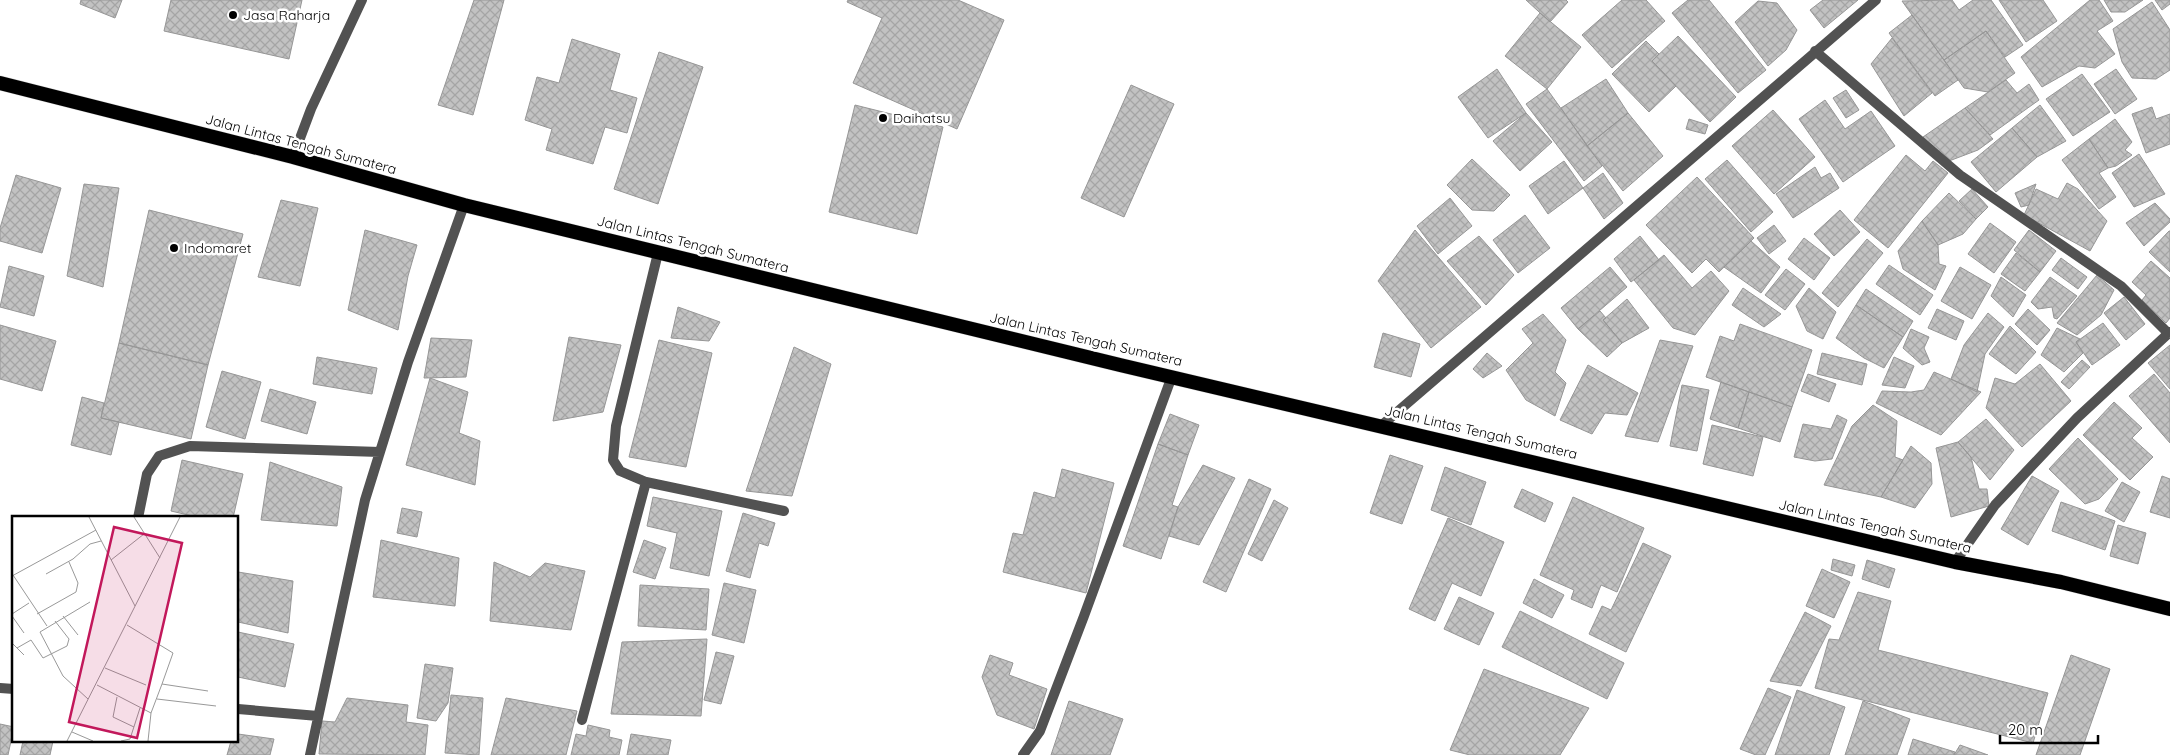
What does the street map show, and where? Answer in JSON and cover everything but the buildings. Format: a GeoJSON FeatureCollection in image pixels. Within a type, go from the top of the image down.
{"type":"FeatureCollection","features":[{"type":"Feature","properties":{"kind":"highway","name":"Jalan Lintas Tengah Sumatera"},"geometry":{"type":"LineString","coordinates":[[0,83],[293,156],[464,205],[658,253],[1955,562],[2061,582],[2170,609]]}},
{"type":"Feature","properties":{"kind":"street"},"geometry":{"type":"LineString","coordinates":[[293,156],[311,109],[362,0]]}},
{"type":"Feature","properties":{"kind":"street"},"geometry":{"type":"LineString","coordinates":[[1382,425],[1876,0]]}},
{"type":"Feature","properties":{"kind":"street"},"geometry":{"type":"LineString","coordinates":[[1815,51],[1960,176],[2121,286],[2169,333],[2077,418],[1995,506],[1955,562]]}},
{"type":"Feature","properties":{"kind":"street"},"geometry":{"type":"LineString","coordinates":[[310,755],[363,510],[408,362],[464,205]]}},
{"type":"Feature","properties":{"kind":"street"},"geometry":{"type":"LineString","coordinates":[[658,253],[616,426],[613,460],[620,471],[646,482],[784,511]]}},
{"type":"Feature","properties":{"kind":"street"},"geometry":{"type":"LineString","coordinates":[[1023,755],[1040,731],[1172,376]]}},
{"type":"Feature","properties":{"kind":"street"},"geometry":{"type":"LineString","coordinates":[[138,516],[147,474],[159,456],[190,446],[380,452]]}},
{"type":"Feature","properties":{"kind":"street"},"geometry":{"type":"LineString","coordinates":[[582,720],[646,482]]}},
{"type":"Feature","properties":{"kind":"street"},"geometry":{"type":"LineString","coordinates":[[239,709],[318,716]]}},
{"type":"Feature","properties":{"kind":"place","name":"Jasa Raharja"},"geometry":{"type":"Point","coordinates":[233,15]}},
{"type":"Feature","properties":{"kind":"place","name":"Daihatsu"},"geometry":{"type":"Point","coordinates":[883,118]}},
{"type":"Feature","properties":{"kind":"place","name":"Indomaret"},"geometry":{"type":"Point","coordinates":[174,248]}}]}
